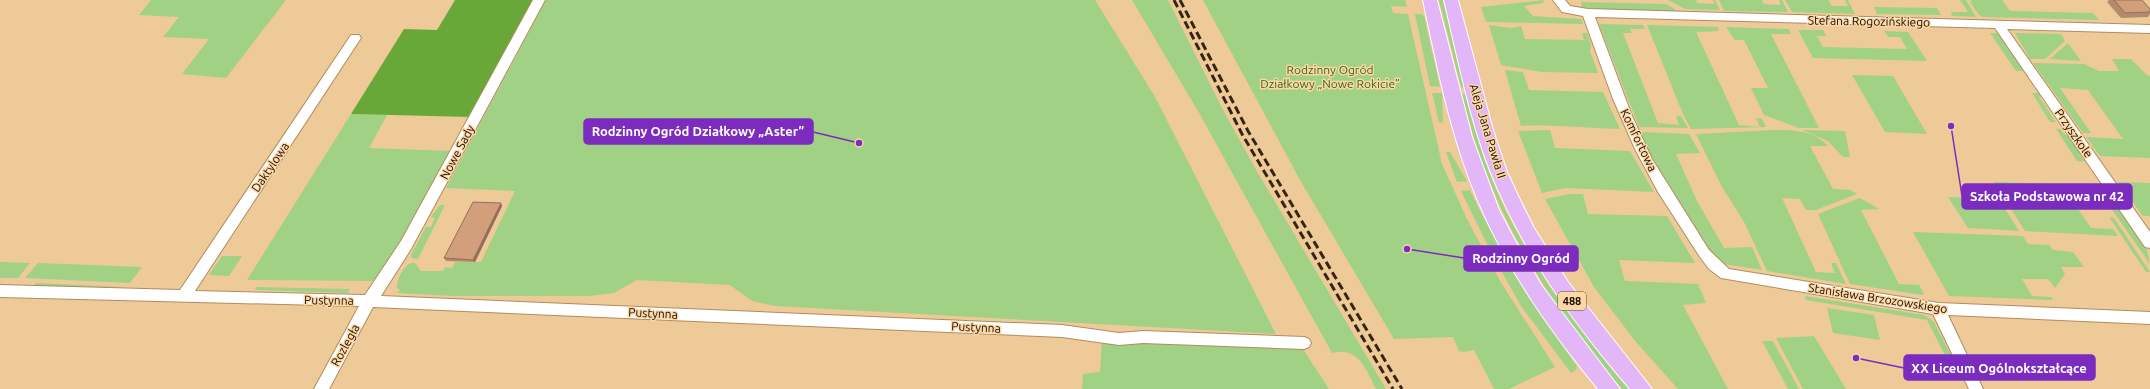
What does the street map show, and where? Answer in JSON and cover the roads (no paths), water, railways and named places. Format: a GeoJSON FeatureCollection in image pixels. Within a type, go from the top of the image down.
{"type":"FeatureCollection","features":[{"type":"Feature","properties":{"kind":"main road","name":"Aleja Jana Pawła II"},"geometry":{"type":"LineString","coordinates":[[1430,0],[1464,140],[1484,196],[1515,257],[1539,296],[1577,348],[1610,389]]}},
{"type":"Feature","properties":{"kind":"main road","name":"Aleja Jana Pawła II"},"geometry":{"type":"LineString","coordinates":[[1451,0],[1487,136],[1500,174],[1514,205],[1534,244],[1558,282],[1594,331],[1642,389]]}},
{"type":"Feature","properties":{"kind":"street","name":"Nowe Sady"},"geometry":{"type":"LineString","coordinates":[[370,301],[406,245],[539,0]]}},
{"type":"Feature","properties":{"kind":"street","name":"Stefana Rogozińskiego"},"geometry":{"type":"LineString","coordinates":[[1559,0],[1566,9],[1588,13],[2150,29]]}},
{"type":"Feature","properties":{"kind":"street","name":"Komfortowa"},"geometry":{"type":"LineString","coordinates":[[1588,13],[1611,79],[1641,150],[1671,202],[1708,259]]}},
{"type":"Feature","properties":{"kind":"street","name":"Przyszkole"},"geometry":{"type":"LineString","coordinates":[[1998,24],[2150,243]]}},
{"type":"Feature","properties":{"kind":"street","name":"Daktylowa"},"geometry":{"type":"LineString","coordinates":[[184,296],[355,38]]}},
{"type":"Feature","properties":{"kind":"street","name":"Stanisława Brzozowskiego"},"geometry":{"type":"LineString","coordinates":[[1708,259],[1715,267],[1726,274],[1939,309],[2150,318]]}},
{"type":"Feature","properties":{"kind":"street","name":"Pustynna"},"geometry":{"type":"LineString","coordinates":[[0,291],[370,301],[1054,331],[1118,339],[1143,337],[1304,344]]}},
{"type":"Feature","properties":{"kind":"street","name":"Rozległa"},"geometry":{"type":"LineString","coordinates":[[321,389],[370,301]]}},
{"type":"Feature","properties":{"kind":"street"},"geometry":{"type":"LineString","coordinates":[[1939,309],[1943,322],[1976,389]]}},
{"type":"Feature","properties":{"kind":"railway"},"geometry":{"type":"LineString","coordinates":[[1174,0],[1242,134],[1393,389]]}},
{"type":"Feature","properties":{"kind":"railway"},"geometry":{"type":"LineString","coordinates":[[1180,0],[1248,131],[1402,389]]}},
{"type":"Feature","properties":{"kind":"place","name":"Szkoła Podstawowa nr 42"},"geometry":{"type":"Point","coordinates":[1951,126]}},
{"type":"Feature","properties":{"kind":"place","name":"Rodzinny Ogród Działkowy „Aster”"},"geometry":{"type":"Point","coordinates":[859,143]}},
{"type":"Feature","properties":{"kind":"place","name":"Rodzinny Ogród"},"geometry":{"type":"Point","coordinates":[1407,249]}},
{"type":"Feature","properties":{"kind":"place","name":"XX Liceum Ogólnokształcące"},"geometry":{"type":"Point","coordinates":[1856,358]}},
{"type":"Feature","properties":{"kind":"park label","name":"Rodzinny Ogród Działkowy „Nowe Rokicie”"},"geometry":{"type":"Point","coordinates":[1330,76]}}]}
